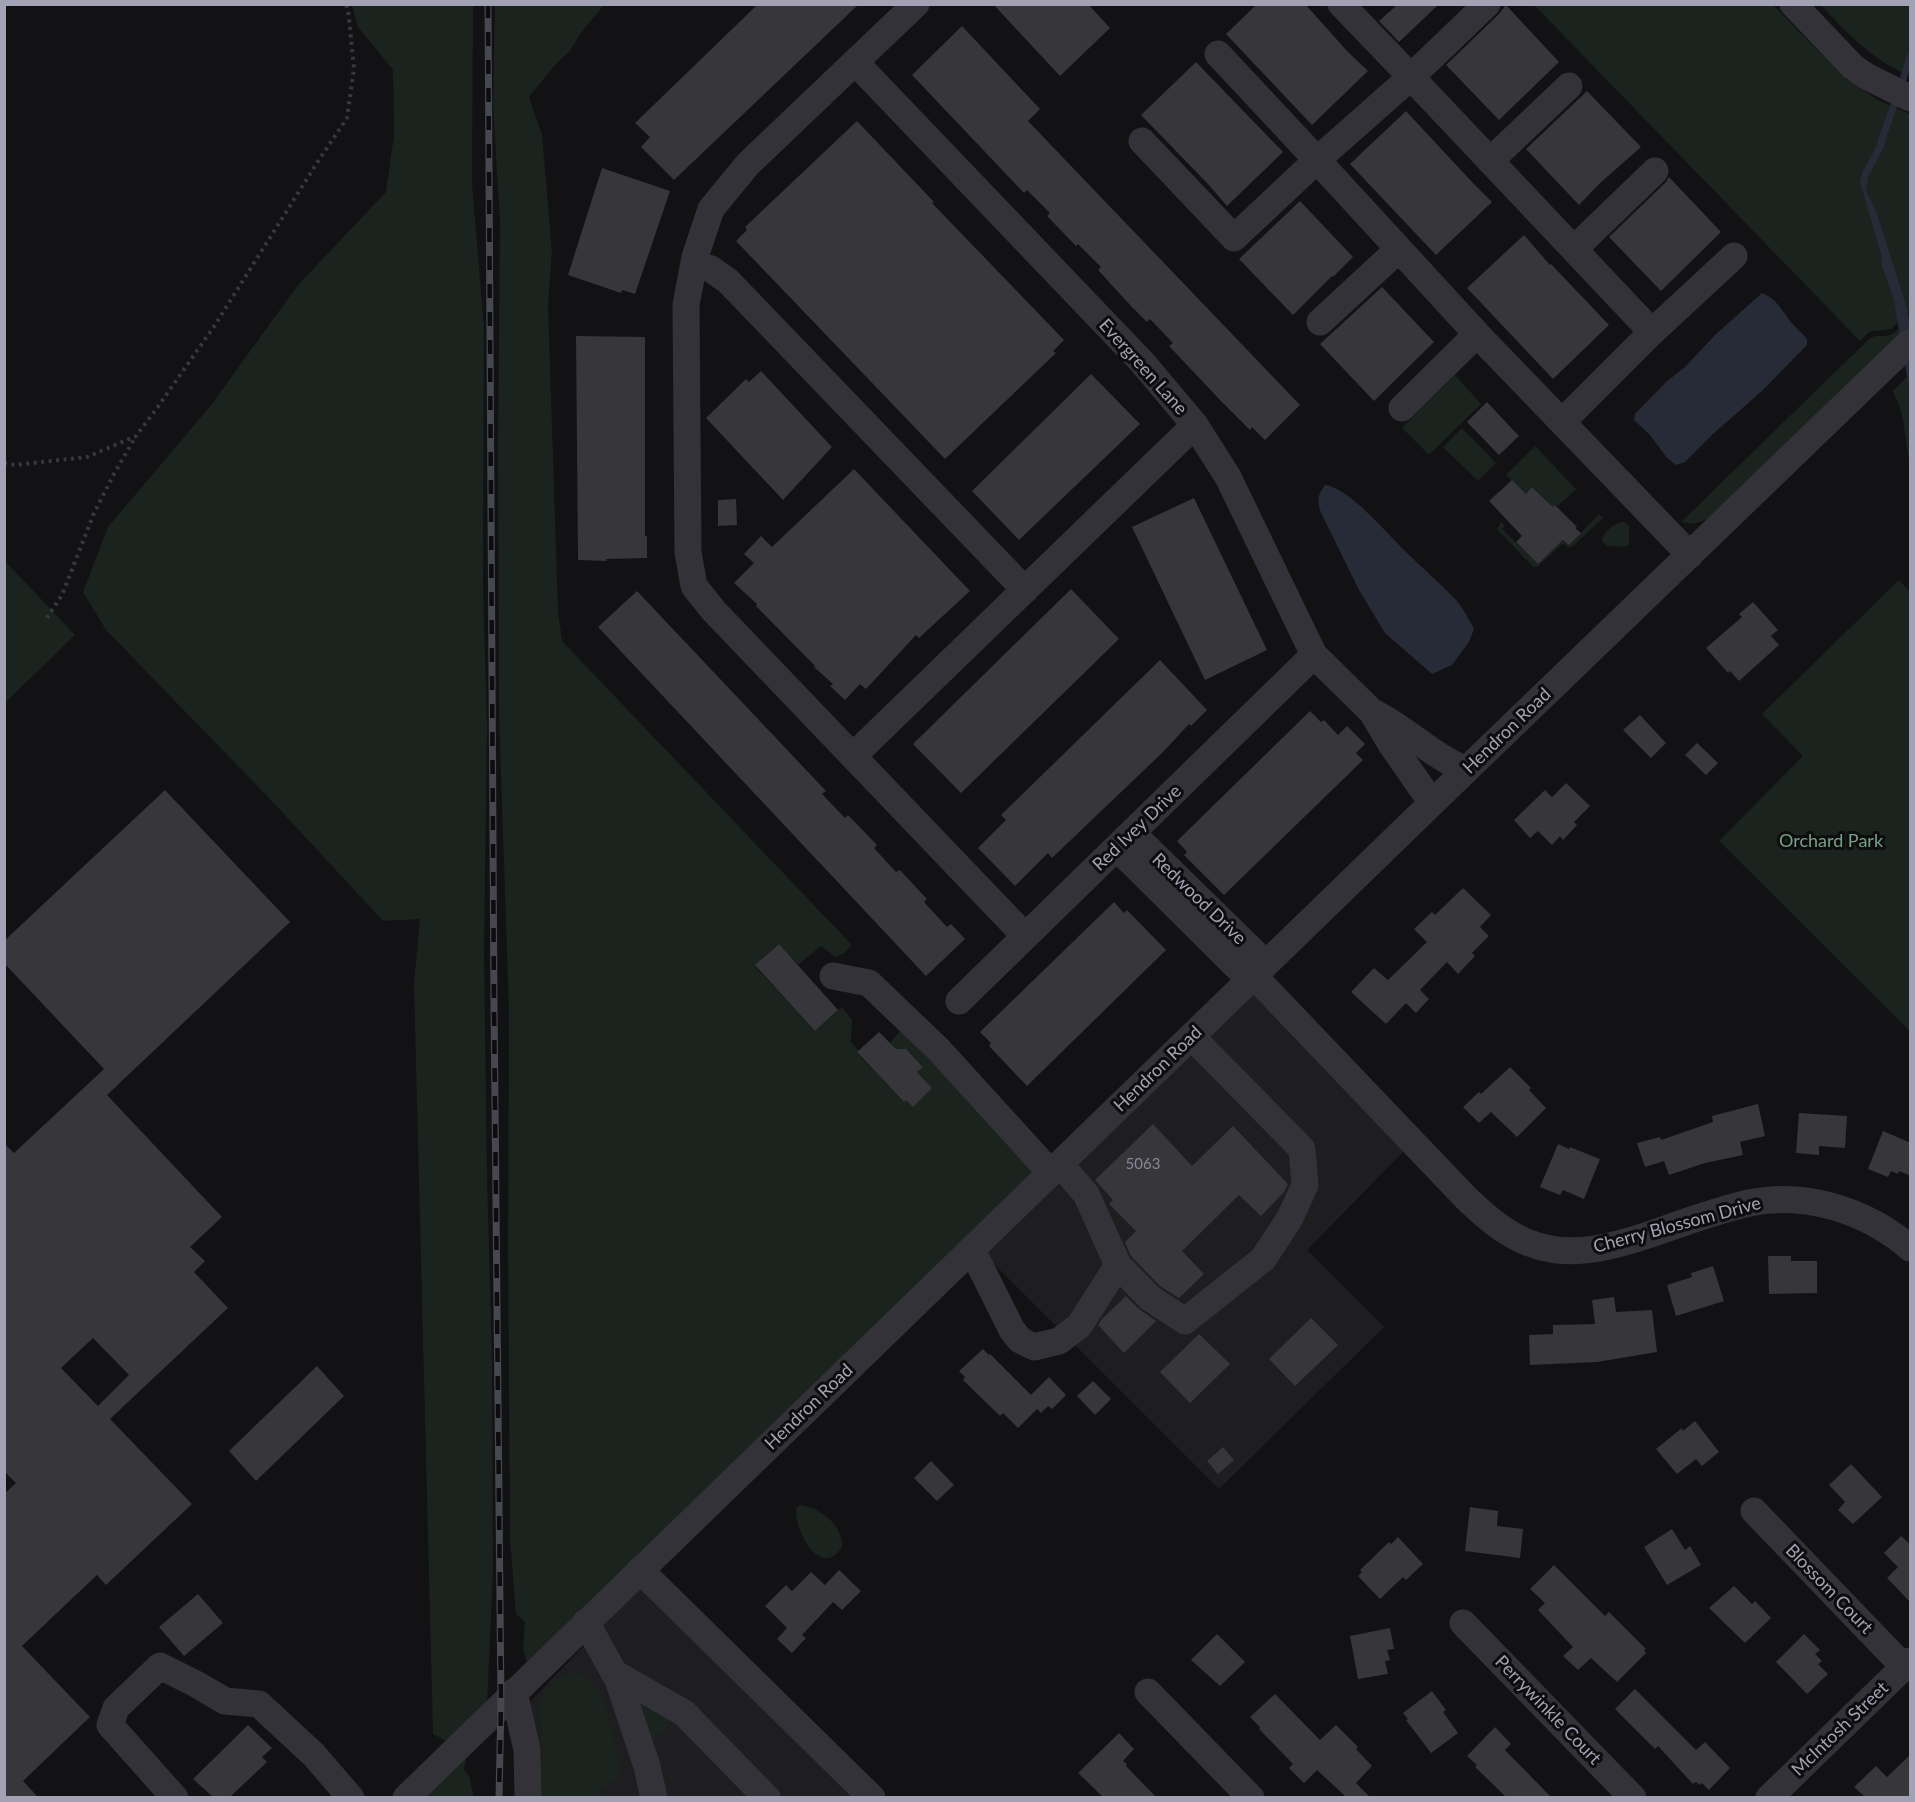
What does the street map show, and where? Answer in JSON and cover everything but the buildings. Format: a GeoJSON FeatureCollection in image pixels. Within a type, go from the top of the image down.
{"type":"FeatureCollection","features":[{"type":"Feature","properties":{"kind":"street"},"geometry":{"type":"LineString","coordinates":[[916,4],[748,164],[711,209],[694,264],[686,305],[688,552],[694,586],[713,610],[1025,936]]}},
{"type":"Feature","properties":{"kind":"street"},"geometry":{"type":"LineString","coordinates":[[1341,4],[1652,332]]}},
{"type":"Feature","properties":{"kind":"street"},"geometry":{"type":"LineString","coordinates":[[1142,141],[1234,237],[1411,77],[1487,4]]}},
{"type":"Feature","properties":{"kind":"street"},"geometry":{"type":"LineString","coordinates":[[1792,4],[1843,58],[1866,76],[1911,98]]}},
{"type":"Feature","properties":{"kind":"street"},"geometry":{"type":"LineString","coordinates":[[1218,54],[1477,334],[1690,555]]}},
{"type":"Feature","properties":{"kind":"street","name":"Evergreen Lane"},"geometry":{"type":"LineString","coordinates":[[856,63],[1142,362],[1196,426],[1228,477],[1314,655],[1372,712],[1432,803]]}},
{"type":"Feature","properties":{"kind":"street"},"geometry":{"type":"LineString","coordinates":[[1490,161],[1569,86]]}},
{"type":"Feature","properties":{"kind":"street"},"geometry":{"type":"LineString","coordinates":[[1574,249],[1655,171]]}},
{"type":"Feature","properties":{"kind":"street"},"geometry":{"type":"LineString","coordinates":[[1320,322],[1399,249]]}},
{"type":"Feature","properties":{"kind":"street"},"geometry":{"type":"LineString","coordinates":[[1562,422],[1652,332],[1734,256]]}},
{"type":"Feature","properties":{"kind":"street"},"geometry":{"type":"LineString","coordinates":[[694,264],[711,269],[728,282],[1025,590]]}},
{"type":"Feature","properties":{"kind":"street"},"geometry":{"type":"LineString","coordinates":[[1402,408],[1477,334]]}},
{"type":"Feature","properties":{"kind":"street","name":"Hendron Road"},"geometry":{"type":"LineString","coordinates":[[406,1797],[1903,349]]}},
{"type":"Feature","properties":{"kind":"street"},"geometry":{"type":"LineString","coordinates":[[853,756],[1196,426]]}},
{"type":"Feature","properties":{"kind":"street","name":"Red Ivey Drive"},"geometry":{"type":"LineString","coordinates":[[959,1001],[1314,655]]}},
{"type":"Feature","properties":{"kind":"street","name":"Evergreen Lane"},"geometry":{"type":"LineString","coordinates":[[1372,712],[1392,722],[1446,762],[1466,770]]}},
{"type":"Feature","properties":{"kind":"street","name":"Redwood Drive"},"geometry":{"type":"LineString","coordinates":[[1124,841],[1257,973]]}},
{"type":"Feature","properties":{"kind":"street","name":"Cherry Blossom Drive"},"geometry":{"type":"LineString","coordinates":[[1257,973],[1474,1206],[1505,1231],[1537,1246],[1575,1251],[1599,1249],[1726,1209],[1751,1203],[1780,1200],[1833,1207],[1851,1213],[1883,1227],[1911,1248]]}},
{"type":"Feature","properties":{"kind":"street"},"geometry":{"type":"LineString","coordinates":[[833,976],[869,983],[939,1050],[1055,1169],[1086,1194],[1118,1265],[1150,1298],[1185,1321],[1263,1259],[1290,1218],[1305,1185],[1302,1149],[1192,1037]]}},
{"type":"Feature","properties":{"kind":"street"},"geometry":{"type":"LineString","coordinates":[[972,1250],[1012,1330],[1020,1340],[1034,1347],[1059,1341],[1079,1326],[1118,1265]]}},
{"type":"Feature","properties":{"kind":"street","name":"Blossom Court"},"geometry":{"type":"LineString","coordinates":[[1754,1511],[1907,1664]]}},
{"type":"Feature","properties":{"kind":"street"},"geometry":{"type":"LineString","coordinates":[[640,1570],[872,1797]]}},
{"type":"Feature","properties":{"kind":"street"},"geometry":{"type":"LineString","coordinates":[[586,1622],[618,1680],[643,1755],[654,1797]]}},
{"type":"Feature","properties":{"kind":"street","name":"Perrywinkle Court"},"geometry":{"type":"LineString","coordinates":[[1463,1623],[1633,1797]]}},
{"type":"Feature","properties":{"kind":"street","name":"McIntosh Street"},"geometry":{"type":"LineString","coordinates":[[1769,1797],[1907,1664]]}},
{"type":"Feature","properties":{"kind":"street"},"geometry":{"type":"LineString","coordinates":[[176,1797],[110,1725],[116,1708],[160,1666],[225,1701],[259,1704],[314,1755],[351,1797]]}},
{"type":"Feature","properties":{"kind":"street"},"geometry":{"type":"LineString","coordinates":[[614,1672],[684,1713],[767,1797]]}},
{"type":"Feature","properties":{"kind":"street"},"geometry":{"type":"LineString","coordinates":[[514,1692],[527,1750],[528,1797]]}},
{"type":"Feature","properties":{"kind":"street"},"geometry":{"type":"LineString","coordinates":[[1148,1692],[1251,1797]]}},
{"type":"Feature","properties":{"kind":"path"},"geometry":{"type":"LineString","coordinates":[[47,618],[62,595],[94,513],[136,436],[215,325],[347,118],[354,68],[346,4]]}},
{"type":"Feature","properties":{"kind":"path"},"geometry":{"type":"LineString","coordinates":[[4,463],[15,465],[87,457],[136,436]]}},
{"type":"Feature","properties":{"kind":"shaded area"},"geometry":{"type":"Polygon","coordinates":[[[1271,977],[1413,1142],[1307,1250],[1384,1327],[1219,1489],[984,1254],[1271,977]]]}},
{"type":"Feature","properties":{"kind":"shaded area"},"geometry":{"type":"Polygon","coordinates":[[[650,1577],[882,1798],[517,1798],[524,1708],[650,1577]]]}},
{"type":"Feature","properties":{"kind":"green space"},"geometry":{"type":"Polygon","coordinates":[[[352,5],[473,5],[472,183],[484,328],[483,589],[487,725],[484,953],[492,1360],[493,1572],[487,1706],[448,1742],[433,1734],[414,984],[420,919],[383,921],[270,799],[106,630],[83,592],[108,527],[212,404],[297,286],[386,192],[394,135],[393,70],[358,27],[352,5]]]}},
{"type":"Feature","properties":{"kind":"green space"},"geometry":{"type":"Polygon","coordinates":[[[495,5],[604,5],[568,53],[529,97],[542,135],[552,252],[548,305],[558,611],[562,641],[852,945],[836,957],[821,946],[798,965],[778,944],[755,966],[815,1031],[842,1007],[852,1020],[851,1042],[859,1051],[857,1053],[904,1102],[906,1100],[913,1107],[932,1088],[917,1072],[923,1066],[909,1052],[896,1049],[890,1043],[900,1031],[1042,1169],[527,1663],[523,1648],[525,1622],[516,1614],[510,1540],[509,1011],[499,715],[500,219],[493,108],[495,5]]]}},
{"type":"Feature","properties":{"kind":"green space"},"geometry":{"type":"Polygon","coordinates":[[[1534,5],[1773,5],[1846,79],[1878,100],[1910,114],[1910,311],[1891,329],[1869,332],[1860,341],[1534,5]]]}},
{"type":"Feature","properties":{"kind":"green space"},"geometry":{"type":"Polygon","coordinates":[[[1821,5],[1910,5],[1910,76],[1873,55],[1821,5]]]}},
{"type":"Feature","properties":{"kind":"green space"},"geometry":{"type":"Polygon","coordinates":[[[1910,317],[1910,324],[1713,517],[1694,524],[1681,522],[1870,338],[1890,335],[1910,317]]]}},
{"type":"Feature","properties":{"kind":"green space"},"geometry":{"type":"Polygon","coordinates":[[[1455,375],[1481,404],[1429,455],[1402,428],[1455,375]]]}},
{"type":"Feature","properties":{"kind":"green space"},"geometry":{"type":"Polygon","coordinates":[[[1907,376],[1910,385],[1910,468],[1903,420],[1893,391],[1907,376]]]}},
{"type":"Feature","properties":{"kind":"green space"},"geometry":{"type":"Polygon","coordinates":[[[1462,428],[1496,463],[1478,481],[1443,447],[1462,428]]]}},
{"type":"Feature","properties":{"kind":"green space"},"geometry":{"type":"Polygon","coordinates":[[[1535,446],[1576,489],[1558,506],[1556,504],[1553,507],[1533,487],[1526,494],[1506,475],[1535,446]]]}},
{"type":"Feature","properties":{"kind":"green space"},"geometry":{"type":"Polygon","coordinates":[[[1599,514],[1603,518],[1573,546],[1568,548],[1564,544],[1561,545],[1537,567],[1533,567],[1497,529],[1501,522],[1505,526],[1502,529],[1538,564],[1563,540],[1569,545],[1599,514]]]}},
{"type":"Feature","properties":{"kind":"green space"},"geometry":{"type":"Polygon","coordinates":[[[1620,522],[1629,526],[1629,544],[1624,547],[1609,547],[1603,542],[1603,536],[1620,522]]]}},
{"type":"Feature","properties":{"kind":"green space"},"geometry":{"type":"Polygon","coordinates":[[[5,561],[75,635],[5,703],[5,561]]]}},
{"type":"Feature","properties":{"kind":"green space","name":"Orchard Park"},"geometry":{"type":"Polygon","coordinates":[[[1899,580],[1910,592],[1910,1031],[1719,841],[1803,756],[1762,714],[1899,580]]]}},
{"type":"Feature","properties":{"kind":"green space"},"geometry":{"type":"Polygon","coordinates":[[[800,1505],[823,1514],[835,1525],[842,1547],[834,1556],[825,1558],[809,1547],[798,1526],[796,1515],[797,1507],[800,1505]]]}},
{"type":"Feature","properties":{"kind":"green space"},"geometry":{"type":"Polygon","coordinates":[[[576,1672],[594,1684],[604,1699],[622,1773],[595,1797],[536,1798],[537,1780],[542,1761],[540,1701],[554,1682],[576,1672]]]}},
{"type":"Feature","properties":{"kind":"green space"},"geometry":{"type":"Polygon","coordinates":[[[637,1695],[662,1712],[672,1722],[643,1750],[637,1695]]]}},
{"type":"Feature","properties":{"kind":"green space"},"geometry":{"type":"Polygon","coordinates":[[[466,1758],[464,1769],[469,1776],[474,1797],[424,1798],[466,1758]]]}},
{"type":"Feature","properties":{"kind":"water"},"geometry":{"type":"Polygon","coordinates":[[[1882,136],[1886,136],[1885,143],[1868,176],[1866,190],[1877,214],[1908,312],[1910,385],[1894,300],[1882,266],[1881,254],[1860,182],[1863,171],[1882,136]]]}},
{"type":"Feature","properties":{"kind":"water"},"geometry":{"type":"Polygon","coordinates":[[[1762,293],[1778,305],[1807,339],[1807,345],[1762,391],[1685,462],[1676,465],[1667,458],[1650,435],[1634,420],[1635,414],[1716,334],[1762,293]]]}},
{"type":"Feature","properties":{"kind":"water"},"geometry":{"type":"Polygon","coordinates":[[[1325,485],[1344,493],[1355,502],[1460,604],[1474,629],[1469,642],[1452,665],[1432,674],[1385,633],[1359,590],[1321,513],[1318,499],[1325,485]]]}},
{"type":"Feature","properties":{"kind":"waterway"},"geometry":{"type":"LineString","coordinates":[[1901,85],[1910,57]]}},
{"type":"Feature","properties":{"kind":"waterway"},"geometry":{"type":"LineString","coordinates":[[1881,142],[1896,99]]}},
{"type":"Feature","properties":{"kind":"railway"},"geometry":{"type":"LineString","coordinates":[[488,4],[501,1704],[499,1798]]}}]}
